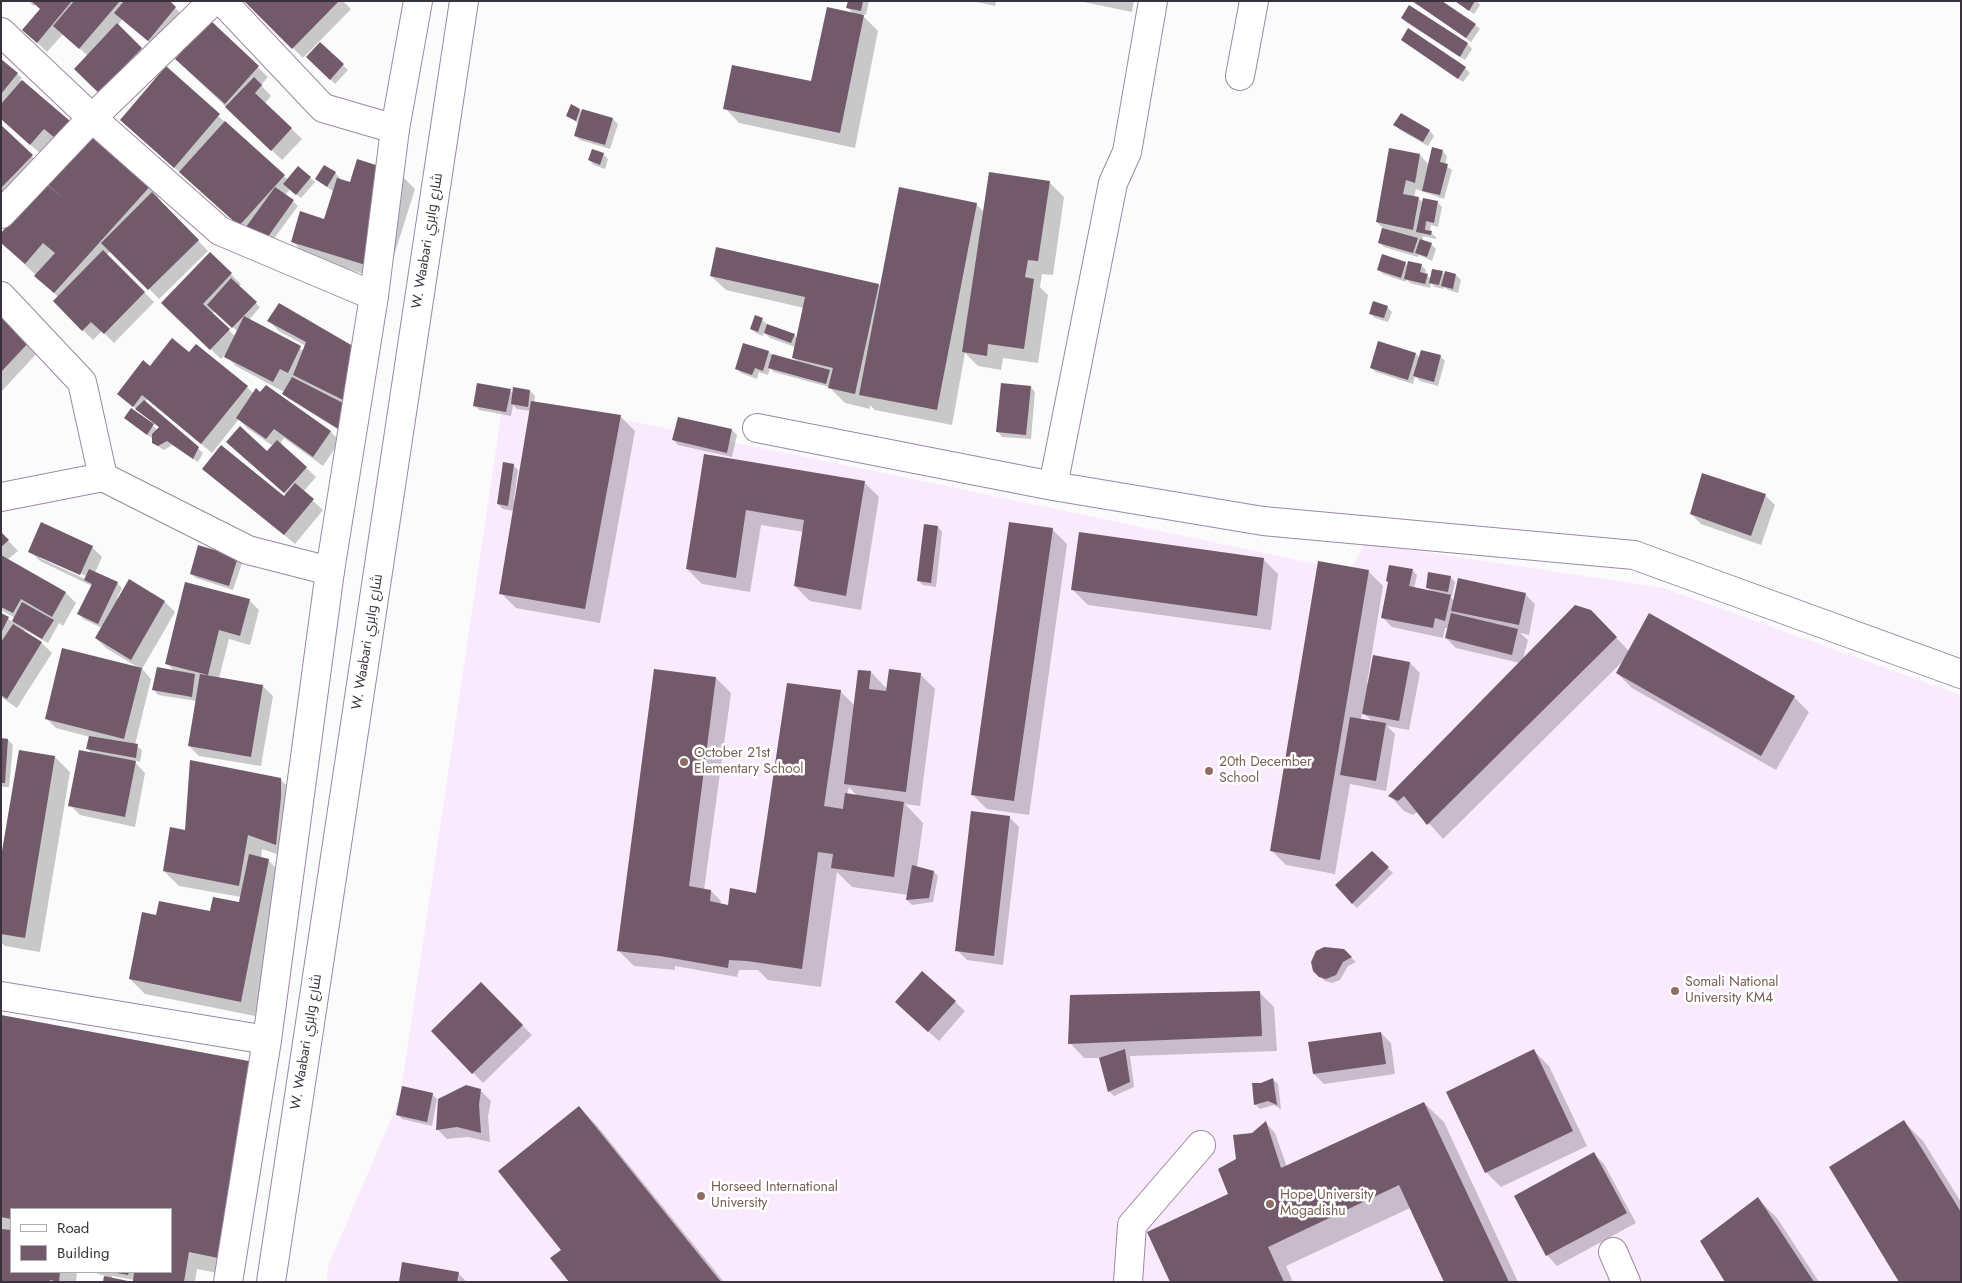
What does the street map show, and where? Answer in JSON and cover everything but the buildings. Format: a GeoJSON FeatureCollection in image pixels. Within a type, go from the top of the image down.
{"type":"FeatureCollection","features":[{"type":"Feature","properties":{"kind":"main road"},"geometry":{"type":"LineString","coordinates":[[1,214],[92,118],[213,1]]}},
{"type":"Feature","properties":{"kind":"main road"},"geometry":{"type":"LineString","coordinates":[[222,1],[324,108],[395,129]]}},
{"type":"Feature","properties":{"kind":"main road"},"geometry":{"type":"LineString","coordinates":[[228,1282],[267,1040],[330,571],[374,296],[395,129],[418,1]]}},
{"type":"Feature","properties":{"kind":"main road","name":"W. Waabari شارع وابري"},"geometry":{"type":"LineString","coordinates":[[271,1282],[464,1]]}},
{"type":"Feature","properties":{"kind":"main road"},"geometry":{"type":"LineString","coordinates":[[1053,486],[1113,183],[1127,152],[1153,1]]}},
{"type":"Feature","properties":{"kind":"main road"},"geometry":{"type":"LineString","coordinates":[[1240,76],[1254,1]]}},
{"type":"Feature","properties":{"kind":"main road"},"geometry":{"type":"LineString","coordinates":[[1,32],[92,118],[220,231],[374,296]]}},
{"type":"Feature","properties":{"kind":"main road"},"geometry":{"type":"LineString","coordinates":[[1,296],[82,382],[103,477]]}},
{"type":"Feature","properties":{"kind":"main road"},"geometry":{"type":"LineString","coordinates":[[756,428],[1053,486],[1263,521],[1634,555],[1961,674]]}},
{"type":"Feature","properties":{"kind":"main road"},"geometry":{"type":"LineString","coordinates":[[1,497],[103,477],[248,550],[330,571]]}},
{"type":"Feature","properties":{"kind":"main road"},"geometry":{"type":"LineString","coordinates":[[1,996],[267,1040]]}},
{"type":"Feature","properties":{"kind":"main road"},"geometry":{"type":"LineString","coordinates":[[1128,1282],[1132,1225],[1201,1144]]}},
{"type":"Feature","properties":{"kind":"main road"},"geometry":{"type":"LineString","coordinates":[[1613,1252],[1626,1282]]}},
{"type":"Feature","properties":{"kind":"shaded area"},"geometry":{"type":"Polygon","coordinates":[[[504,395],[1350,571],[1365,543],[1664,588],[1961,695],[1961,1282],[326,1282],[329,1264],[400,1098],[504,395]]]}},
{"type":"Feature","properties":{"kind":"place","name":"October 21st Elementary School"},"geometry":{"type":"Point","coordinates":[684,762]}},
{"type":"Feature","properties":{"kind":"place","name":"20th December School"},"geometry":{"type":"Point","coordinates":[1209,771]}},
{"type":"Feature","properties":{"kind":"place","name":"Somali National University KM4"},"geometry":{"type":"Point","coordinates":[1675,991]}},
{"type":"Feature","properties":{"kind":"place","name":"Horseed International University"},"geometry":{"type":"Point","coordinates":[701,1196]}},
{"type":"Feature","properties":{"kind":"place","name":"Hope University Mogadishu"},"geometry":{"type":"Point","coordinates":[1270,1204]}}]}
